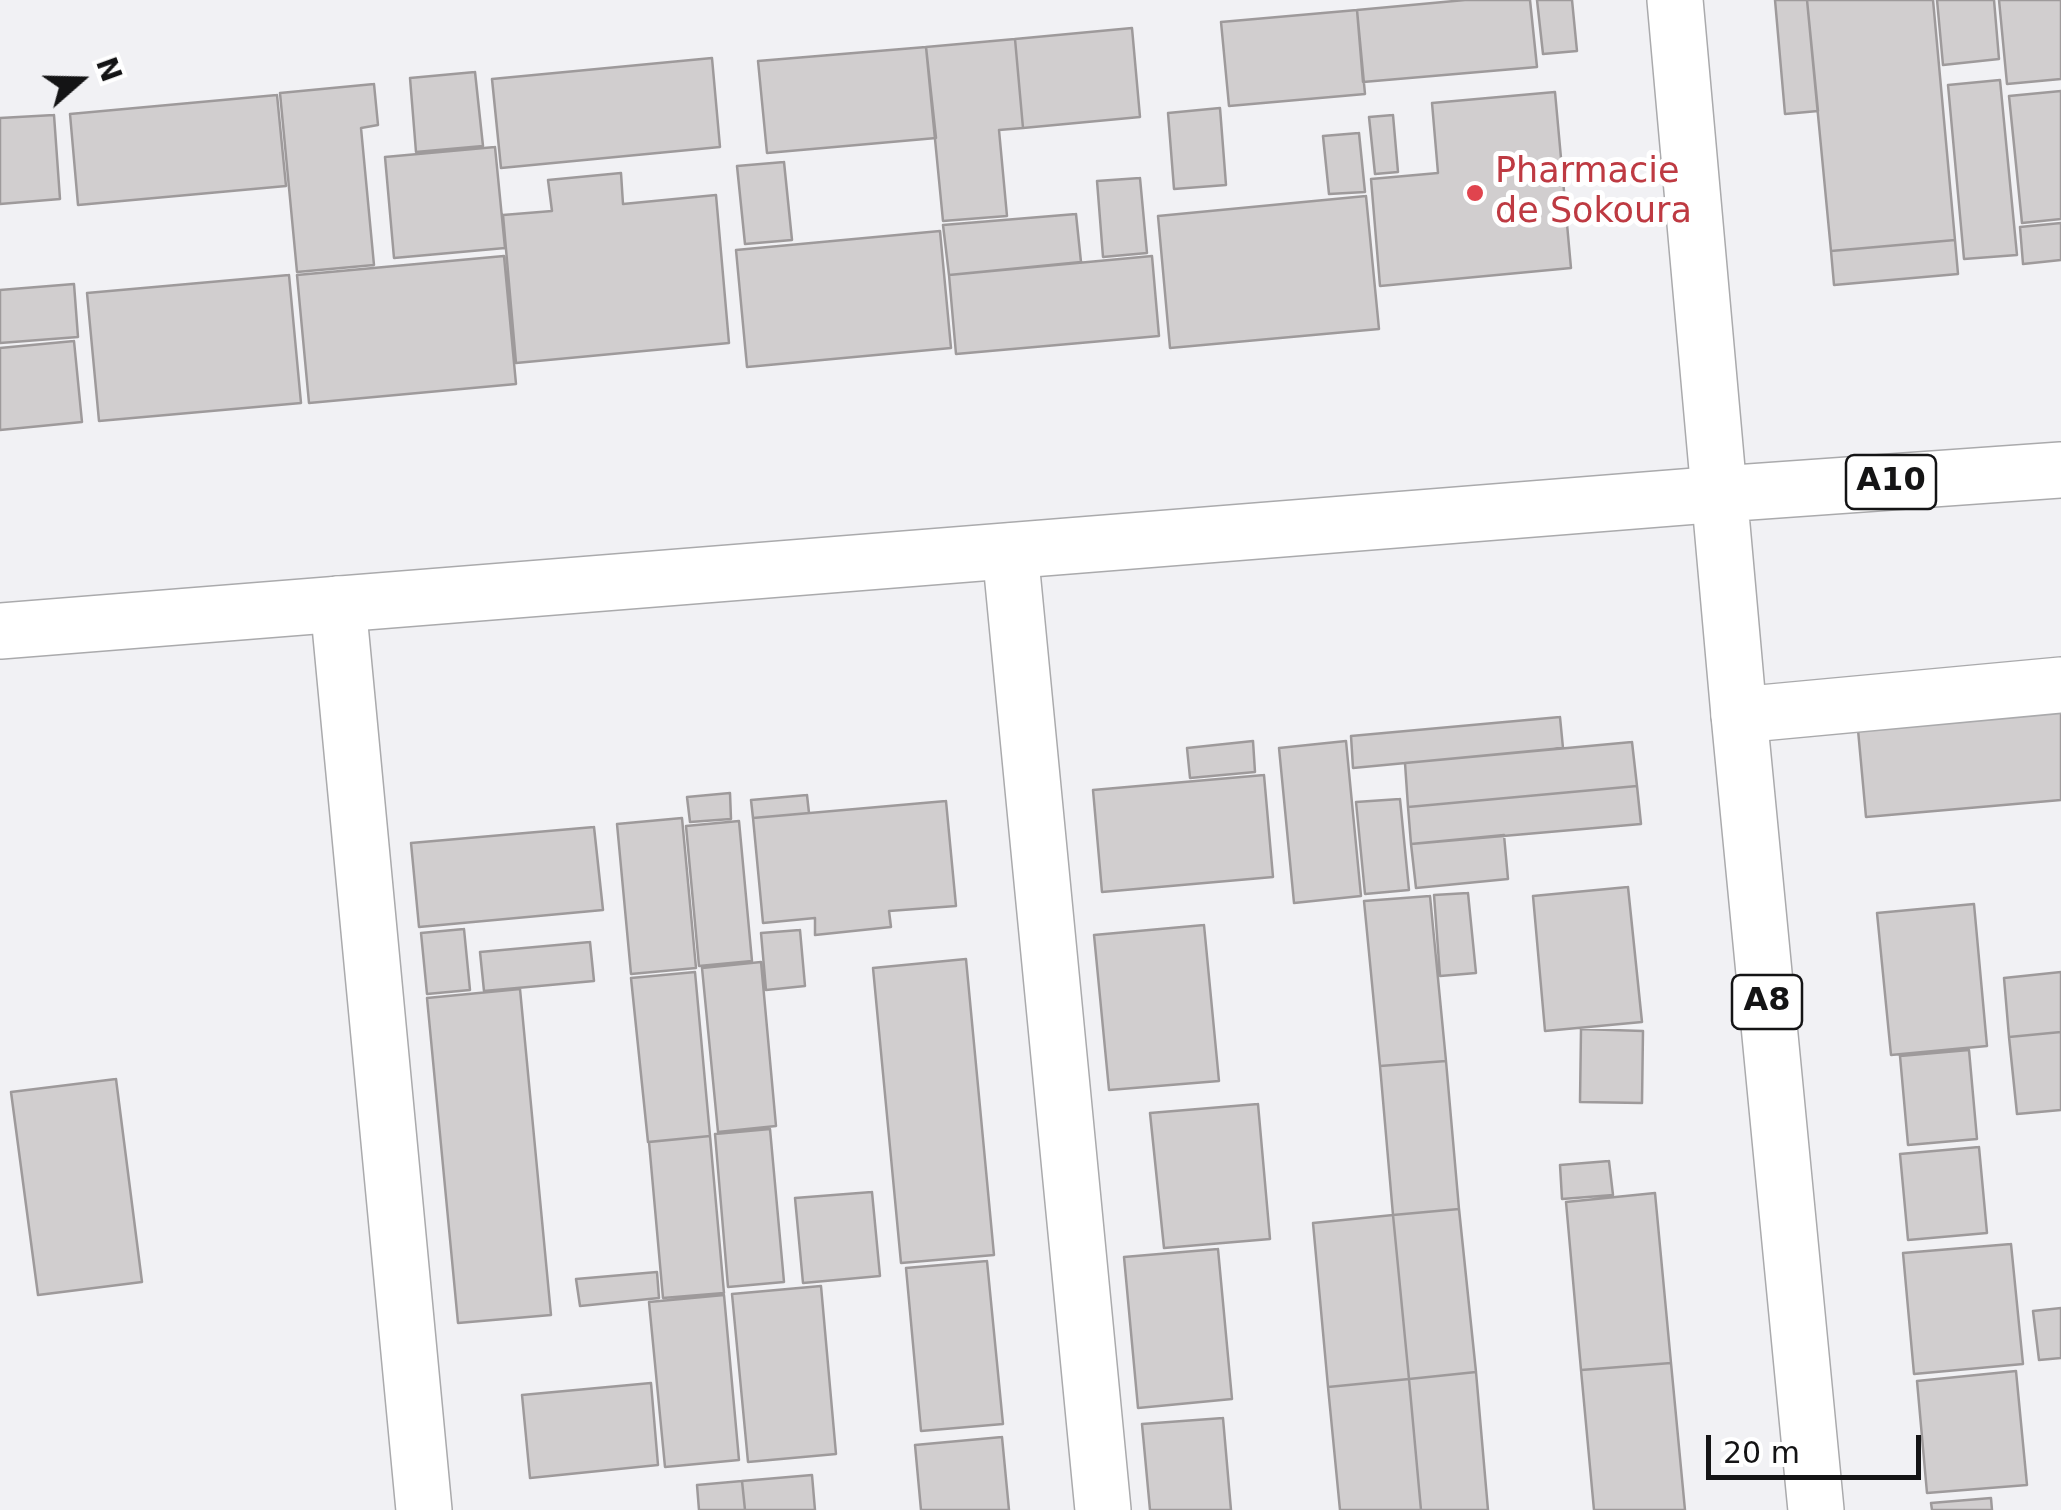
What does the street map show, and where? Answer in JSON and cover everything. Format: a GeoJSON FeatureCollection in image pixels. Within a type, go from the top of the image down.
{"type":"FeatureCollection","features":[{"type":"Feature","properties":{"kind":"street","name":"A8"},"geometry":{"type":"LineString","coordinates":[[1675,0],[1816,1510]]}},
{"type":"Feature","properties":{"kind":"street","name":"A10"},"geometry":{"type":"LineString","coordinates":[[1721,494],[2061,470]]}},
{"type":"Feature","properties":{"kind":"street"},"geometry":{"type":"LineString","coordinates":[[0,631],[1721,494]]}},
{"type":"Feature","properties":{"kind":"street"},"geometry":{"type":"LineString","coordinates":[[1010,551],[1103,1510]]}},
{"type":"Feature","properties":{"kind":"street"},"geometry":{"type":"LineString","coordinates":[[338,604],[424,1510]]}},
{"type":"Feature","properties":{"kind":"street"},"geometry":{"type":"LineString","coordinates":[[1739,714],[2061,685]]}},
{"type":"Feature","properties":{"kind":"building"},"geometry":{"type":"Polygon","coordinates":[[[1465,0],[1530,0],[1537,67],[1363,82],[1357,10],[1465,0]]]}},
{"type":"Feature","properties":{"kind":"building"},"geometry":{"type":"Polygon","coordinates":[[[1537,0],[1572,0],[1577,51],[1543,54],[1537,0]]]}},
{"type":"Feature","properties":{"kind":"building"},"geometry":{"type":"Polygon","coordinates":[[[1775,0],[1807,0],[1818,111],[1785,114],[1775,0]]]}},
{"type":"Feature","properties":{"kind":"building"},"geometry":{"type":"Polygon","coordinates":[[[1807,0],[1933,0],[1955,240],[1831,251],[1807,0]]]}},
{"type":"Feature","properties":{"kind":"building"},"geometry":{"type":"Polygon","coordinates":[[[1937,0],[1994,0],[1999,59],[1943,65],[1937,0]]]}},
{"type":"Feature","properties":{"kind":"building"},"geometry":{"type":"Polygon","coordinates":[[[1999,0],[2061,0],[2061,79],[2007,84],[1999,0]]]}},
{"type":"Feature","properties":{"kind":"building"},"geometry":{"type":"Polygon","coordinates":[[[1357,10],[1365,94],[1229,106],[1221,22],[1357,10]]]}},
{"type":"Feature","properties":{"kind":"building"},"geometry":{"type":"Polygon","coordinates":[[[1132,28],[1140,117],[1023,128],[1015,39],[1132,28]]]}},
{"type":"Feature","properties":{"kind":"building"},"geometry":{"type":"Polygon","coordinates":[[[1015,39],[1023,128],[999,130],[1007,216],[943,221],[926,47],[1015,39]]]}},
{"type":"Feature","properties":{"kind":"building"},"geometry":{"type":"Polygon","coordinates":[[[926,47],[936,138],[767,153],[758,61],[926,47]]]}},
{"type":"Feature","properties":{"kind":"building"},"geometry":{"type":"Polygon","coordinates":[[[712,58],[720,147],[501,168],[492,79],[712,58]]]}},
{"type":"Feature","properties":{"kind":"building"},"geometry":{"type":"Polygon","coordinates":[[[475,72],[483,146],[416,152],[410,78],[475,72]]]}},
{"type":"Feature","properties":{"kind":"building"},"geometry":{"type":"Polygon","coordinates":[[[2000,80],[2017,255],[1964,259],[1948,85],[2000,80]]]}},
{"type":"Feature","properties":{"kind":"building"},"geometry":{"type":"Polygon","coordinates":[[[374,84],[378,125],[361,128],[374,265],[297,272],[280,93],[374,84]]]}},
{"type":"Feature","properties":{"kind":"building"},"geometry":{"type":"Polygon","coordinates":[[[2061,91],[2061,219],[2022,223],[2009,96],[2061,91]]]}},
{"type":"Feature","properties":{"kind":"building"},"geometry":{"type":"Polygon","coordinates":[[[1555,92],[1571,268],[1380,286],[1371,179],[1438,173],[1432,103],[1555,92]]]}},
{"type":"Feature","properties":{"kind":"building"},"geometry":{"type":"Polygon","coordinates":[[[277,95],[286,186],[78,205],[70,114],[277,95]]]}},
{"type":"Feature","properties":{"kind":"building"},"geometry":{"type":"Polygon","coordinates":[[[1220,108],[1226,185],[1174,189],[1168,113],[1220,108]]]}},
{"type":"Feature","properties":{"kind":"building"},"geometry":{"type":"Polygon","coordinates":[[[54,115],[60,199],[0,204],[0,118],[54,115]]]}},
{"type":"Feature","properties":{"kind":"building"},"geometry":{"type":"Polygon","coordinates":[[[1393,115],[1398,172],[1375,174],[1369,117],[1393,115]]]}},
{"type":"Feature","properties":{"kind":"building"},"geometry":{"type":"Polygon","coordinates":[[[1359,133],[1365,192],[1329,194],[1323,136],[1359,133]]]}},
{"type":"Feature","properties":{"kind":"building"},"geometry":{"type":"Polygon","coordinates":[[[495,147],[505,248],[394,258],[385,157],[495,147]]]}},
{"type":"Feature","properties":{"kind":"building"},"geometry":{"type":"Polygon","coordinates":[[[784,162],[792,240],[745,244],[737,166],[784,162]]]}},
{"type":"Feature","properties":{"kind":"building"},"geometry":{"type":"Polygon","coordinates":[[[621,173],[623,204],[716,195],[729,343],[516,363],[503,215],[552,211],[548,180],[621,173]]]}},
{"type":"Feature","properties":{"kind":"building"},"geometry":{"type":"Polygon","coordinates":[[[1140,178],[1147,253],[1103,257],[1097,181],[1140,178]]]}},
{"type":"Feature","properties":{"kind":"building"},"geometry":{"type":"Polygon","coordinates":[[[1366,196],[1379,329],[1170,348],[1158,216],[1366,196]]]}},
{"type":"Feature","properties":{"kind":"building"},"geometry":{"type":"Polygon","coordinates":[[[1076,214],[1081,262],[949,275],[943,225],[1076,214]]]}},
{"type":"Feature","properties":{"kind":"building"},"geometry":{"type":"Polygon","coordinates":[[[2061,223],[2061,260],[2023,264],[2020,227],[2061,223]]]}},
{"type":"Feature","properties":{"kind":"building"},"geometry":{"type":"Polygon","coordinates":[[[940,231],[951,348],[747,367],[736,250],[940,231]]]}},
{"type":"Feature","properties":{"kind":"building"},"geometry":{"type":"Polygon","coordinates":[[[1955,240],[1958,274],[1834,285],[1831,251],[1955,240]]]}},
{"type":"Feature","properties":{"kind":"building"},"geometry":{"type":"Polygon","coordinates":[[[504,256],[516,384],[309,403],[297,275],[504,256]]]}},
{"type":"Feature","properties":{"kind":"building"},"geometry":{"type":"Polygon","coordinates":[[[1152,256],[1159,336],[956,354],[949,275],[1152,256]]]}},
{"type":"Feature","properties":{"kind":"building"},"geometry":{"type":"Polygon","coordinates":[[[289,275],[301,403],[99,421],[87,293],[289,275]]]}},
{"type":"Feature","properties":{"kind":"building"},"geometry":{"type":"Polygon","coordinates":[[[74,284],[78,337],[0,343],[0,290],[74,284]]]}},
{"type":"Feature","properties":{"kind":"building"},"geometry":{"type":"Polygon","coordinates":[[[74,341],[82,422],[0,430],[0,348],[74,341]]]}},
{"type":"Feature","properties":{"kind":"building"},"geometry":{"type":"Polygon","coordinates":[[[2061,700],[2061,800],[1866,817],[1857,719],[2061,700]]]}},
{"type":"Feature","properties":{"kind":"building"},"geometry":{"type":"Polygon","coordinates":[[[1560,717],[1563,748],[1353,768],[1351,736],[1560,717]]]}},
{"type":"Feature","properties":{"kind":"building"},"geometry":{"type":"Polygon","coordinates":[[[1253,741],[1255,772],[1190,778],[1187,748],[1253,741]]]}},
{"type":"Feature","properties":{"kind":"building"},"geometry":{"type":"Polygon","coordinates":[[[1346,741],[1361,896],[1294,903],[1279,748],[1346,741]]]}},
{"type":"Feature","properties":{"kind":"building"},"geometry":{"type":"Polygon","coordinates":[[[1632,742],[1637,786],[1408,807],[1405,763],[1632,742]]]}},
{"type":"Feature","properties":{"kind":"building"},"geometry":{"type":"Polygon","coordinates":[[[1264,775],[1273,877],[1102,892],[1093,790],[1264,775]]]}},
{"type":"Feature","properties":{"kind":"building"},"geometry":{"type":"Polygon","coordinates":[[[1637,786],[1641,824],[1411,844],[1408,807],[1637,786]]]}},
{"type":"Feature","properties":{"kind":"building"},"geometry":{"type":"Polygon","coordinates":[[[730,793],[731,819],[690,822],[687,797],[730,793]]]}},
{"type":"Feature","properties":{"kind":"building"},"geometry":{"type":"Polygon","coordinates":[[[807,795],[809,813],[753,818],[751,800],[807,795]]]}},
{"type":"Feature","properties":{"kind":"building"},"geometry":{"type":"Polygon","coordinates":[[[1400,799],[1409,890],[1365,894],[1356,802],[1400,799]]]}},
{"type":"Feature","properties":{"kind":"building"},"geometry":{"type":"Polygon","coordinates":[[[946,801],[956,906],[889,911],[891,927],[815,935],[815,918],[763,923],[753,818],[946,801]]]}},
{"type":"Feature","properties":{"kind":"building"},"geometry":{"type":"Polygon","coordinates":[[[682,818],[696,968],[631,974],[617,824],[682,818]]]}},
{"type":"Feature","properties":{"kind":"building"},"geometry":{"type":"Polygon","coordinates":[[[739,821],[752,961],[699,966],[686,826],[739,821]]]}},
{"type":"Feature","properties":{"kind":"building"},"geometry":{"type":"Polygon","coordinates":[[[594,827],[603,910],[419,927],[411,843],[594,827]]]}},
{"type":"Feature","properties":{"kind":"building"},"geometry":{"type":"Polygon","coordinates":[[[1504,835],[1508,879],[1416,888],[1411,844],[1504,835]]]}},
{"type":"Feature","properties":{"kind":"building"},"geometry":{"type":"Polygon","coordinates":[[[1628,887],[1642,1022],[1545,1031],[1533,896],[1628,887]]]}},
{"type":"Feature","properties":{"kind":"building"},"geometry":{"type":"Polygon","coordinates":[[[1468,893],[1476,973],[1440,976],[1434,895],[1468,893]]]}},
{"type":"Feature","properties":{"kind":"building"},"geometry":{"type":"Polygon","coordinates":[[[1430,896],[1446,1061],[1380,1066],[1364,901],[1430,896]]]}},
{"type":"Feature","properties":{"kind":"building"},"geometry":{"type":"Polygon","coordinates":[[[1974,904],[1987,1046],[1891,1055],[1877,913],[1974,904]]]}},
{"type":"Feature","properties":{"kind":"building"},"geometry":{"type":"Polygon","coordinates":[[[1204,925],[1219,1081],[1109,1090],[1094,935],[1204,925]]]}},
{"type":"Feature","properties":{"kind":"building"},"geometry":{"type":"Polygon","coordinates":[[[464,929],[470,990],[427,994],[421,933],[464,929]]]}},
{"type":"Feature","properties":{"kind":"building"},"geometry":{"type":"Polygon","coordinates":[[[800,930],[805,986],[766,990],[761,933],[800,930]]]}},
{"type":"Feature","properties":{"kind":"building"},"geometry":{"type":"Polygon","coordinates":[[[590,942],[594,981],[484,991],[480,952],[590,942]]]}},
{"type":"Feature","properties":{"kind":"building"},"geometry":{"type":"Polygon","coordinates":[[[966,959],[994,1255],[901,1263],[873,968],[966,959]]]}},
{"type":"Feature","properties":{"kind":"building"},"geometry":{"type":"Polygon","coordinates":[[[761,962],[776,1126],[718,1132],[702,968],[761,962]]]}},
{"type":"Feature","properties":{"kind":"building"},"geometry":{"type":"Polygon","coordinates":[[[695,972],[710,1136],[648,1142],[631,978],[695,972]]]}},
{"type":"Feature","properties":{"kind":"building"},"geometry":{"type":"Polygon","coordinates":[[[2061,972],[2061,1032],[2009,1037],[2004,978],[2061,972]]]}},
{"type":"Feature","properties":{"kind":"building"},"geometry":{"type":"Polygon","coordinates":[[[520,989],[551,1315],[458,1323],[427,998],[520,989]]]}},
{"type":"Feature","properties":{"kind":"building"},"geometry":{"type":"Polygon","coordinates":[[[1581,1029],[1643,1031],[1642,1103],[1580,1102],[1581,1029]]]}},
{"type":"Feature","properties":{"kind":"building"},"geometry":{"type":"Polygon","coordinates":[[[2061,1032],[2061,1110],[2017,1114],[2009,1037],[2061,1032]]]}},
{"type":"Feature","properties":{"kind":"building"},"geometry":{"type":"Polygon","coordinates":[[[1969,1050],[1977,1139],[1908,1145],[1900,1056],[1969,1050]]]}},
{"type":"Feature","properties":{"kind":"building"},"geometry":{"type":"Polygon","coordinates":[[[1446,1061],[1459,1209],[1393,1215],[1380,1066],[1446,1061]]]}},
{"type":"Feature","properties":{"kind":"building"},"geometry":{"type":"Polygon","coordinates":[[[116,1079],[142,1282],[38,1295],[11,1092],[116,1079]]]}},
{"type":"Feature","properties":{"kind":"building"},"geometry":{"type":"Polygon","coordinates":[[[1258,1104],[1270,1239],[1164,1248],[1150,1113],[1258,1104]]]}},
{"type":"Feature","properties":{"kind":"building"},"geometry":{"type":"Polygon","coordinates":[[[770,1129],[784,1282],[728,1287],[715,1134],[770,1129]]]}},
{"type":"Feature","properties":{"kind":"building"},"geometry":{"type":"Polygon","coordinates":[[[710,1136],[724,1293],[663,1298],[649,1142],[710,1136]]]}},
{"type":"Feature","properties":{"kind":"building"},"geometry":{"type":"Polygon","coordinates":[[[1979,1147],[1987,1233],[1908,1240],[1900,1154],[1979,1147]]]}},
{"type":"Feature","properties":{"kind":"building"},"geometry":{"type":"Polygon","coordinates":[[[1609,1161],[1613,1195],[1562,1199],[1560,1165],[1609,1161]]]}},
{"type":"Feature","properties":{"kind":"building"},"geometry":{"type":"Polygon","coordinates":[[[872,1192],[880,1276],[803,1283],[795,1198],[872,1192]]]}},
{"type":"Feature","properties":{"kind":"building"},"geometry":{"type":"Polygon","coordinates":[[[1655,1193],[1671,1363],[1581,1370],[1566,1202],[1655,1193]]]}},
{"type":"Feature","properties":{"kind":"building"},"geometry":{"type":"Polygon","coordinates":[[[1459,1209],[1476,1372],[1409,1379],[1393,1215],[1459,1209]]]}},
{"type":"Feature","properties":{"kind":"building"},"geometry":{"type":"Polygon","coordinates":[[[1393,1215],[1409,1379],[1328,1387],[1313,1223],[1393,1215]]]}},
{"type":"Feature","properties":{"kind":"building"},"geometry":{"type":"Polygon","coordinates":[[[2011,1244],[2023,1364],[1914,1374],[1903,1253],[2011,1244]]]}},
{"type":"Feature","properties":{"kind":"building"},"geometry":{"type":"Polygon","coordinates":[[[1218,1249],[1232,1399],[1138,1408],[1124,1257],[1218,1249]]]}},
{"type":"Feature","properties":{"kind":"building"},"geometry":{"type":"Polygon","coordinates":[[[987,1261],[1003,1424],[921,1431],[906,1268],[987,1261]]]}},
{"type":"Feature","properties":{"kind":"building"},"geometry":{"type":"Polygon","coordinates":[[[657,1272],[659,1298],[580,1306],[576,1279],[657,1272]]]}},
{"type":"Feature","properties":{"kind":"building"},"geometry":{"type":"Polygon","coordinates":[[[821,1286],[836,1454],[748,1462],[732,1294],[821,1286]]]}},
{"type":"Feature","properties":{"kind":"building"},"geometry":{"type":"Polygon","coordinates":[[[724,1295],[739,1460],[665,1467],[649,1302],[724,1295]]]}},
{"type":"Feature","properties":{"kind":"building"},"geometry":{"type":"Polygon","coordinates":[[[2061,1308],[2061,1358],[2039,1360],[2033,1311],[2061,1308]]]}},
{"type":"Feature","properties":{"kind":"building"},"geometry":{"type":"Polygon","coordinates":[[[1671,1363],[1685,1510],[1594,1510],[1581,1370],[1671,1363]]]}},
{"type":"Feature","properties":{"kind":"building"},"geometry":{"type":"Polygon","coordinates":[[[2016,1371],[2027,1485],[1927,1493],[1917,1381],[2016,1371]]]}},
{"type":"Feature","properties":{"kind":"building"},"geometry":{"type":"Polygon","coordinates":[[[1476,1372],[1488,1510],[1421,1510],[1409,1379],[1476,1372]]]}},
{"type":"Feature","properties":{"kind":"building"},"geometry":{"type":"Polygon","coordinates":[[[1409,1379],[1421,1510],[1340,1510],[1328,1387],[1409,1379]]]}},
{"type":"Feature","properties":{"kind":"building"},"geometry":{"type":"Polygon","coordinates":[[[651,1383],[658,1465],[530,1478],[522,1395],[651,1383]]]}},
{"type":"Feature","properties":{"kind":"building"},"geometry":{"type":"Polygon","coordinates":[[[1223,1418],[1231,1510],[1150,1510],[1142,1424],[1223,1418]]]}},
{"type":"Feature","properties":{"kind":"building"},"geometry":{"type":"Polygon","coordinates":[[[1002,1437],[1009,1510],[921,1510],[915,1445],[1002,1437]]]}},
{"type":"Feature","properties":{"kind":"building"},"geometry":{"type":"Polygon","coordinates":[[[812,1475],[815,1510],[745,1510],[742,1481],[812,1475]]]}},
{"type":"Feature","properties":{"kind":"building"},"geometry":{"type":"Polygon","coordinates":[[[742,1481],[745,1510],[699,1510],[697,1485],[742,1481]]]}},
{"type":"Feature","properties":{"kind":"building"},"geometry":{"type":"Polygon","coordinates":[[[1991,1498],[1992,1510],[1932,1510],[1931,1503],[1991,1498]]]}},
{"type":"Feature","properties":{"kind":"place","name":"Pharmacie de Sokoura"},"geometry":{"type":"Point","coordinates":[1475,193]}}]}
